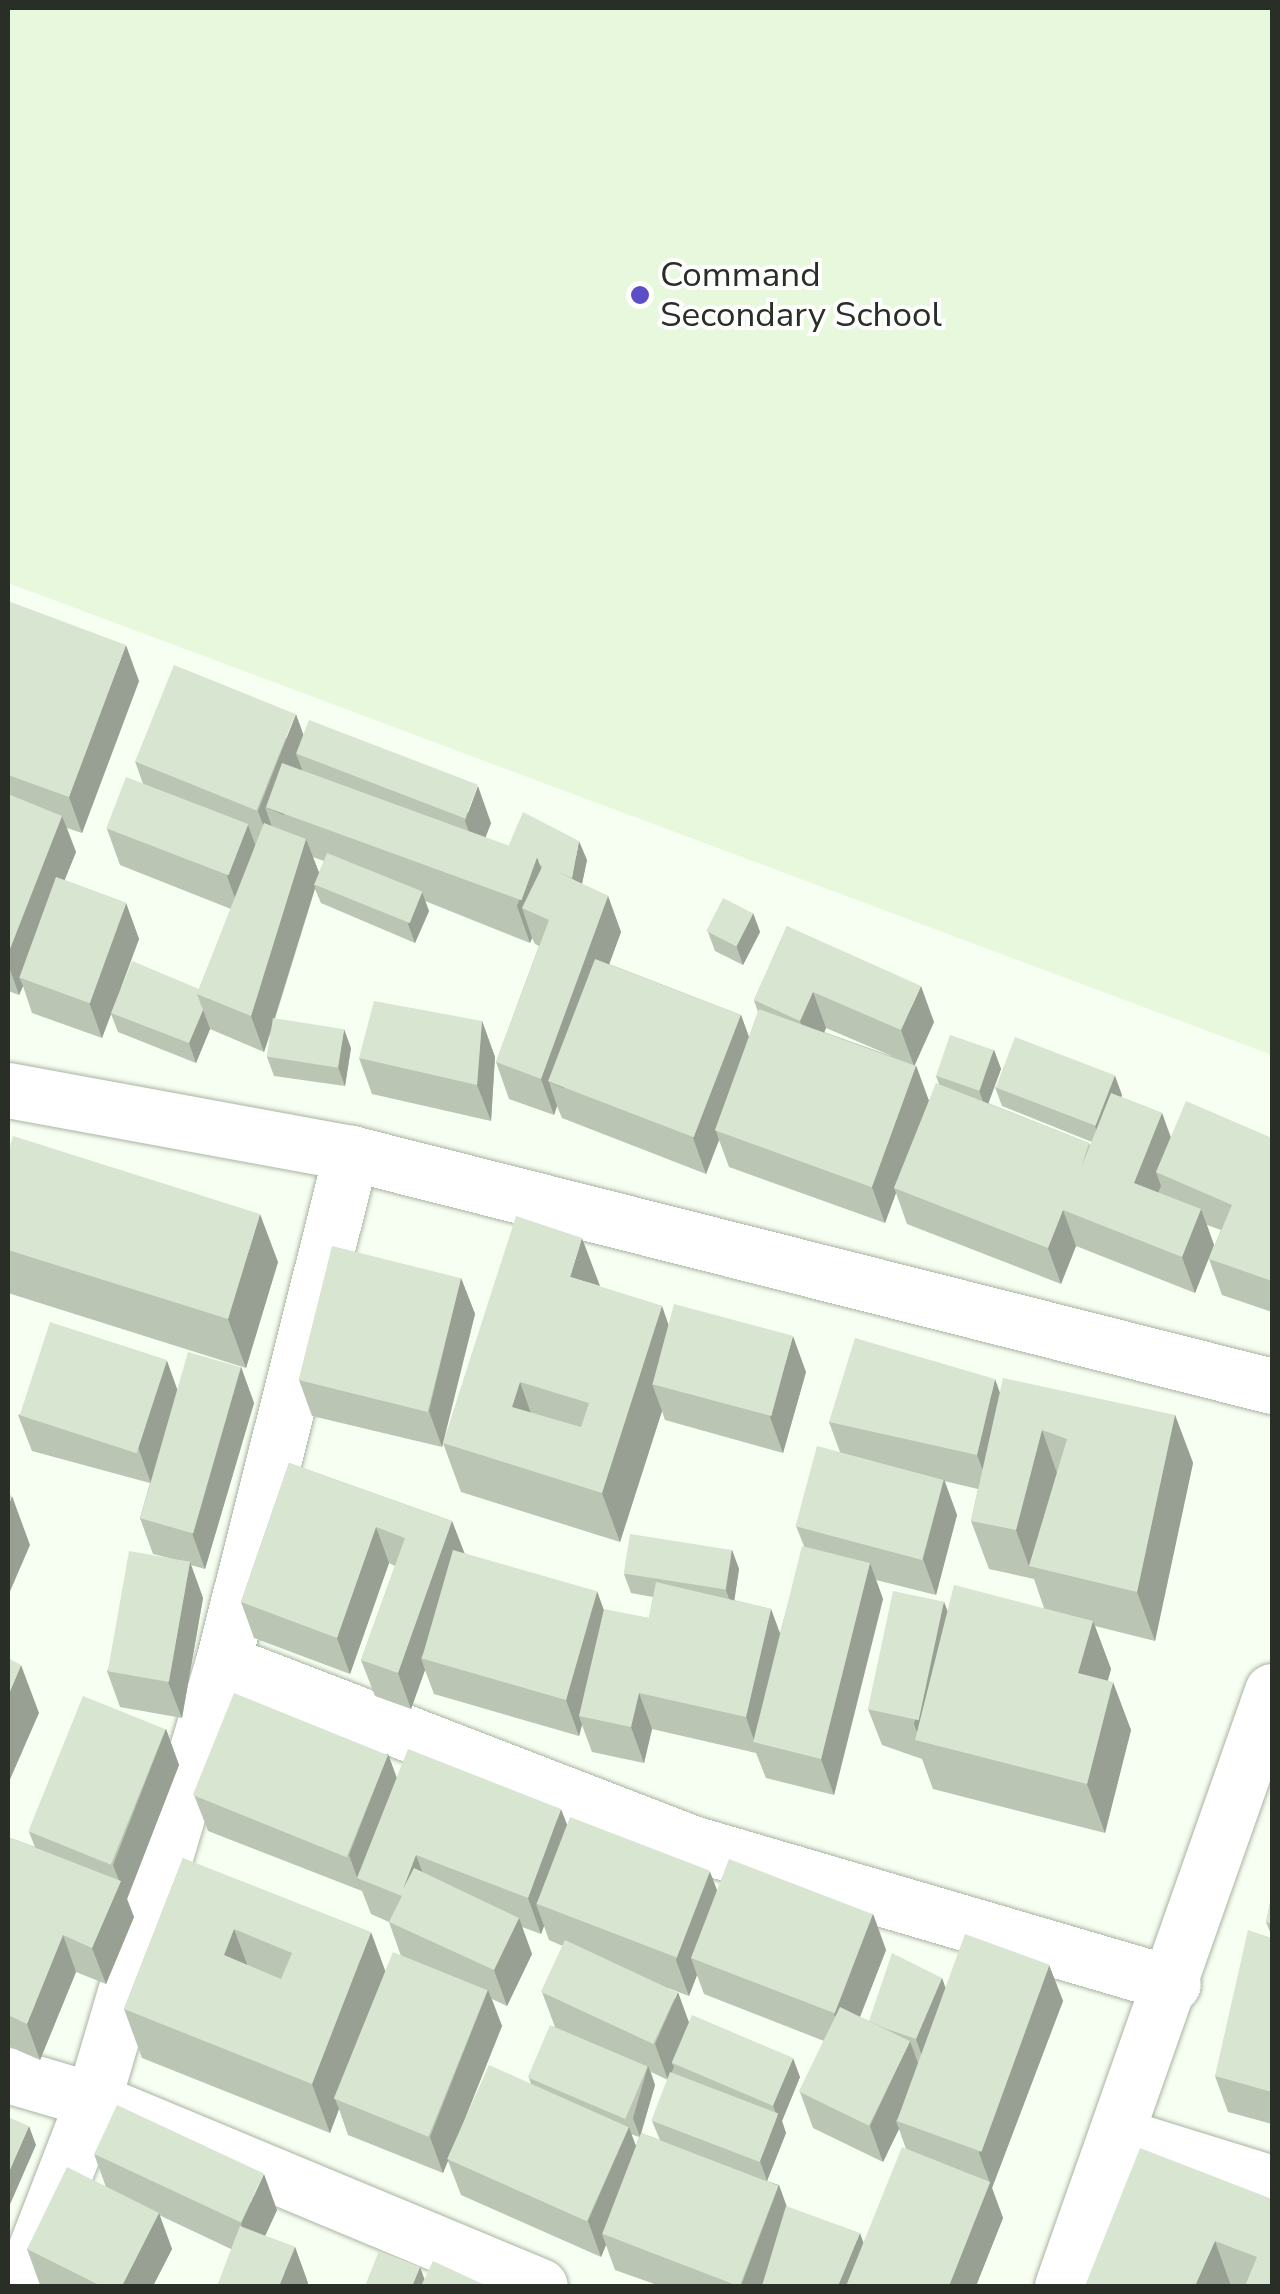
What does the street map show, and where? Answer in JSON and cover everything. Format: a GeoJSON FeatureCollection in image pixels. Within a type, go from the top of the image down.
{"type":"FeatureCollection","features":[{"type":"Feature","properties":{"kind":"street"},"geometry":{"type":"LineString","coordinates":[[8,1090],[351,1153],[1272,1386]]}},
{"type":"Feature","properties":{"kind":"street"},"geometry":{"type":"LineString","coordinates":[[21,2286],[93,2100],[222,1662],[351,1153]]}},
{"type":"Feature","properties":{"kind":"street"},"geometry":{"type":"LineString","coordinates":[[222,1662],[692,1842],[1173,1984]]}},
{"type":"Feature","properties":{"kind":"street"},"geometry":{"type":"LineString","coordinates":[[1062,2286],[1173,1984],[1272,1691]]}},
{"type":"Feature","properties":{"kind":"street"},"geometry":{"type":"LineString","coordinates":[[8,2075],[93,2100],[540,2286]]}},
{"type":"Feature","properties":{"kind":"street"},"geometry":{"type":"LineString","coordinates":[[1117,2136],[1272,2183]]}},
{"type":"Feature","properties":{"kind":"shaded area","name":"Command Secondary School"},"geometry":{"type":"Polygon","coordinates":[[[8,8],[1272,8],[1272,1055],[8,583],[8,8]]]}},
{"type":"Feature","properties":{"kind":"building"},"geometry":{"type":"Polygon","coordinates":[[[8,601],[126,645],[69,797],[8,775],[8,601]]]}},
{"type":"Feature","properties":{"kind":"building"},"geometry":{"type":"Polygon","coordinates":[[[174,665],[295,714],[257,811],[135,761],[174,665]]]}},
{"type":"Feature","properties":{"kind":"building"},"geometry":{"type":"Polygon","coordinates":[[[309,720],[478,785],[465,818],[296,754],[309,720]]]}},
{"type":"Feature","properties":{"kind":"building"},"geometry":{"type":"Polygon","coordinates":[[[282,763],[538,856],[522,900],[266,807],[282,763]]]}},
{"type":"Feature","properties":{"kind":"building"},"geometry":{"type":"Polygon","coordinates":[[[126,777],[248,824],[229,875],[106,828],[126,777]]]}},
{"type":"Feature","properties":{"kind":"building"},"geometry":{"type":"Polygon","coordinates":[[[8,794],[62,816],[8,954],[8,794]]]}},
{"type":"Feature","properties":{"kind":"building"},"geometry":{"type":"Polygon","coordinates":[[[523,812],[579,841],[572,878],[540,865],[537,857],[508,847],[523,812]]]}},
{"type":"Feature","properties":{"kind":"building"},"geometry":{"type":"Polygon","coordinates":[[[264,823],[306,839],[251,1016],[197,994],[264,823]]]}},
{"type":"Feature","properties":{"kind":"building"},"geometry":{"type":"Polygon","coordinates":[[[327,853],[422,892],[410,923],[314,885],[327,853]]]}},
{"type":"Feature","properties":{"kind":"building"},"geometry":{"type":"Polygon","coordinates":[[[543,865],[608,896],[541,1079],[496,1062],[549,920],[522,908],[543,865]]]}},
{"type":"Feature","properties":{"kind":"building"},"geometry":{"type":"Polygon","coordinates":[[[56,877],[126,903],[90,1003],[19,978],[56,877]]]}},
{"type":"Feature","properties":{"kind":"building"},"geometry":{"type":"Polygon","coordinates":[[[723,898],[753,913],[736,946],[706,931],[723,898]]]}},
{"type":"Feature","properties":{"kind":"building"},"geometry":{"type":"Polygon","coordinates":[[[787,926],[921,986],[901,1030],[813,992],[800,1021],[754,1000],[787,926]]]}},
{"type":"Feature","properties":{"kind":"building"},"geometry":{"type":"Polygon","coordinates":[[[595,959],[741,1015],[694,1137],[548,1081],[595,959]]]}},
{"type":"Feature","properties":{"kind":"building"},"geometry":{"type":"Polygon","coordinates":[[[132,961],[199,989],[203,1010],[189,1043],[111,1013],[132,961]]]}},
{"type":"Feature","properties":{"kind":"building"},"geometry":{"type":"Polygon","coordinates":[[[374,1001],[482,1021],[477,1085],[359,1058],[374,1001]]]}},
{"type":"Feature","properties":{"kind":"building"},"geometry":{"type":"Polygon","coordinates":[[[759,1009],[916,1066],[872,1187],[715,1130],[759,1009]]]}},
{"type":"Feature","properties":{"kind":"building"},"geometry":{"type":"Polygon","coordinates":[[[273,1018],[344,1029],[338,1068],[267,1057],[273,1018]]]}},
{"type":"Feature","properties":{"kind":"building"},"geometry":{"type":"Polygon","coordinates":[[[950,1035],[993,1050],[979,1091],[936,1076],[950,1035]]]}},
{"type":"Feature","properties":{"kind":"building"},"geometry":{"type":"Polygon","coordinates":[[[1015,1037],[1115,1075],[1096,1126],[996,1087],[1015,1037]]]}},
{"type":"Feature","properties":{"kind":"building"},"geometry":{"type":"Polygon","coordinates":[[[936,1083],[1089,1143],[1081,1168],[1111,1093],[1162,1113],[1134,1183],[1201,1209],[1182,1257],[1063,1210],[1048,1248],[894,1188],[936,1083]]]}},
{"type":"Feature","properties":{"kind":"building"},"geometry":{"type":"Polygon","coordinates":[[[1186,1101],[1272,1138],[1272,1281],[1209,1259],[1232,1205],[1156,1172],[1186,1101]]]}},
{"type":"Feature","properties":{"kind":"building"},"geometry":{"type":"Polygon","coordinates":[[[13,1136],[260,1214],[228,1319],[8,1250],[8,1153],[13,1136]]]}},
{"type":"Feature","properties":{"kind":"building"},"geometry":{"type":"Polygon","coordinates":[[[516,1216],[582,1238],[570,1277],[662,1306],[602,1493],[443,1443],[516,1216]],[[520,1382],[512,1407],[581,1427],[589,1403],[520,1382]]]}},
{"type":"Feature","properties":{"kind":"building"},"geometry":{"type":"Polygon","coordinates":[[[332,1246],[461,1278],[428,1412],[299,1380],[332,1246]]]}},
{"type":"Feature","properties":{"kind":"building"},"geometry":{"type":"Polygon","coordinates":[[[674,1304],[793,1336],[771,1416],[653,1384],[674,1304]]]}},
{"type":"Feature","properties":{"kind":"building"},"geometry":{"type":"Polygon","coordinates":[[[50,1322],[167,1360],[137,1453],[20,1415],[50,1322]]]}},
{"type":"Feature","properties":{"kind":"building"},"geometry":{"type":"Polygon","coordinates":[[[855,1338],[995,1379],[977,1455],[829,1422],[855,1338]]]}},
{"type":"Feature","properties":{"kind":"building"},"geometry":{"type":"Polygon","coordinates":[[[188,1352],[241,1367],[193,1533],[140,1518],[188,1352]]]}},
{"type":"Feature","properties":{"kind":"building"},"geometry":{"type":"Polygon","coordinates":[[[1003,1378],[1175,1415],[1137,1592],[1029,1566],[1067,1439],[1042,1430],[1016,1530],[971,1521],[1003,1378]]]}},
{"type":"Feature","properties":{"kind":"building"},"geometry":{"type":"Polygon","coordinates":[[[817,1446],[944,1480],[922,1560],[796,1526],[817,1446]]]}},
{"type":"Feature","properties":{"kind":"building"},"geometry":{"type":"Polygon","coordinates":[[[289,1463],[452,1521],[398,1673],[361,1660],[405,1538],[376,1527],[337,1638],[241,1602],[289,1463]]]}},
{"type":"Feature","properties":{"kind":"building"},"geometry":{"type":"Polygon","coordinates":[[[630,1534],[732,1550],[725,1590],[624,1574],[630,1534]]]}},
{"type":"Feature","properties":{"kind":"building"},"geometry":{"type":"Polygon","coordinates":[[[802,1546],[870,1563],[821,1759],[753,1742],[802,1546]]]}},
{"type":"Feature","properties":{"kind":"building"},"geometry":{"type":"Polygon","coordinates":[[[453,1550],[597,1591],[566,1700],[422,1659],[453,1550]]]}},
{"type":"Feature","properties":{"kind":"building"},"geometry":{"type":"Polygon","coordinates":[[[129,1551],[190,1562],[169,1682],[108,1671],[129,1551]]]}},
{"type":"Feature","properties":{"kind":"building"},"geometry":{"type":"Polygon","coordinates":[[[656,1582],[771,1609],[746,1717],[639,1693],[631,1727],[579,1716],[604,1609],[649,1618],[656,1582]]]}},
{"type":"Feature","properties":{"kind":"building"},"geometry":{"type":"Polygon","coordinates":[[[954,1585],[1093,1621],[1078,1673],[1113,1682],[1087,1784],[915,1740],[954,1585]]]}},
{"type":"Feature","properties":{"kind":"building"},"geometry":{"type":"Polygon","coordinates":[[[893,1591],[944,1602],[919,1720],[868,1709],[893,1591]]]}},
{"type":"Feature","properties":{"kind":"building"},"geometry":{"type":"Polygon","coordinates":[[[8,1658],[21,1665],[8,1696],[8,1658]]]}},
{"type":"Feature","properties":{"kind":"building"},"geometry":{"type":"Polygon","coordinates":[[[234,1693],[388,1755],[347,1857],[193,1795],[234,1693]]]}},
{"type":"Feature","properties":{"kind":"building"},"geometry":{"type":"Polygon","coordinates":[[[83,1696],[166,1729],[111,1865],[28,1831],[83,1696]]]}},
{"type":"Feature","properties":{"kind":"building"},"geometry":{"type":"Polygon","coordinates":[[[408,1749],[561,1809],[528,1898],[416,1855],[403,1889],[414,1868],[519,1918],[494,1970],[389,1922],[402,1896],[357,1878],[408,1749]]]}},
{"type":"Feature","properties":{"kind":"building"},"geometry":{"type":"Polygon","coordinates":[[[570,1817],[710,1871],[677,1958],[537,1904],[570,1817]]]}},
{"type":"Feature","properties":{"kind":"building"},"geometry":{"type":"Polygon","coordinates":[[[8,1837],[121,1881],[92,1948],[63,1935],[27,2024],[8,2015],[8,1837]]]}},
{"type":"Feature","properties":{"kind":"building"},"geometry":{"type":"Polygon","coordinates":[[[183,1858],[371,1932],[312,2084],[124,2009],[183,1858]],[[234,1929],[224,1955],[281,1979],[292,1953],[234,1929]]]}},
{"type":"Feature","properties":{"kind":"building"},"geometry":{"type":"Polygon","coordinates":[[[729,1859],[873,1914],[835,2013],[691,1958],[729,1859]]]}},
{"type":"Feature","properties":{"kind":"building"},"geometry":{"type":"Polygon","coordinates":[[[1272,1894],[1272,1924],[1266,1922],[1272,1894]]]}},
{"type":"Feature","properties":{"kind":"building"},"geometry":{"type":"Polygon","coordinates":[[[1248,1930],[1272,1938],[1272,2092],[1215,2076],[1248,1930]]]}},
{"type":"Feature","properties":{"kind":"building"},"geometry":{"type":"Polygon","coordinates":[[[965,1934],[1050,1965],[982,2152],[897,2121],[965,1934]]]}},
{"type":"Feature","properties":{"kind":"building"},"geometry":{"type":"Polygon","coordinates":[[[565,1940],[677,1992],[653,2044],[541,1992],[565,1940]]]}},
{"type":"Feature","properties":{"kind":"building"},"geometry":{"type":"Polygon","coordinates":[[[393,1952],[488,1990],[428,2137],[334,2098],[393,1952]]]}},
{"type":"Feature","properties":{"kind":"building"},"geometry":{"type":"Polygon","coordinates":[[[892,1953],[942,1978],[916,2039],[869,2021],[892,1953]]]}},
{"type":"Feature","properties":{"kind":"building"},"geometry":{"type":"Polygon","coordinates":[[[840,2007],[910,2041],[869,2126],[799,2091],[840,2007]]]}},
{"type":"Feature","properties":{"kind":"building"},"geometry":{"type":"Polygon","coordinates":[[[692,2015],[793,2058],[773,2106],[672,2063],[692,2015]]]}},
{"type":"Feature","properties":{"kind":"building"},"geometry":{"type":"Polygon","coordinates":[[[550,2025],[648,2066],[625,2119],[528,2077],[550,2025]]]}},
{"type":"Feature","properties":{"kind":"building"},"geometry":{"type":"Polygon","coordinates":[[[489,2065],[629,2127],[587,2221],[447,2159],[489,2065]]]}},
{"type":"Feature","properties":{"kind":"building"},"geometry":{"type":"Polygon","coordinates":[[[670,2072],[778,2114],[760,2162],[651,2121],[670,2072]]]}},
{"type":"Feature","properties":{"kind":"building"},"geometry":{"type":"Polygon","coordinates":[[[117,2105],[264,2173],[241,2222],[94,2154],[117,2105]]]}},
{"type":"Feature","properties":{"kind":"building"},"geometry":{"type":"Polygon","coordinates":[[[8,2117],[29,2126],[8,2174],[8,2117]]]}},
{"type":"Feature","properties":{"kind":"building"},"geometry":{"type":"Polygon","coordinates":[[[641,2133],[778,2186],[740,2286],[602,2234],[641,2133]]]}},
{"type":"Feature","properties":{"kind":"building"},"geometry":{"type":"Polygon","coordinates":[[[902,2147],[990,2182],[949,2286],[846,2286],[902,2147]]]}},
{"type":"Feature","properties":{"kind":"building"},"geometry":{"type":"Polygon","coordinates":[[[1140,2148],[1272,2199],[1272,2286],[1245,2286],[1257,2257],[1215,2241],[1195,2286],[1085,2286],[1140,2148]]]}},
{"type":"Feature","properties":{"kind":"building"},"geometry":{"type":"Polygon","coordinates":[[[67,2167],[159,2213],[122,2286],[101,2286],[27,2249],[67,2167]]]}},
{"type":"Feature","properties":{"kind":"building"},"geometry":{"type":"Polygon","coordinates":[[[786,2206],[860,2233],[838,2286],[762,2286],[786,2206]]]}},
{"type":"Feature","properties":{"kind":"building"},"geometry":{"type":"Polygon","coordinates":[[[240,2226],[295,2247],[279,2286],[217,2286],[240,2226]]]}},
{"type":"Feature","properties":{"kind":"building"},"geometry":{"type":"Polygon","coordinates":[[[379,2251],[420,2267],[412,2286],[365,2286],[379,2251]]]}},
{"type":"Feature","properties":{"kind":"building"},"geometry":{"type":"Polygon","coordinates":[[[433,2261],[487,2286],[421,2286],[433,2261]]]}},
{"type":"Feature","properties":{"kind":"place","name":"Command Secondary School"},"geometry":{"type":"Point","coordinates":[640,295]}}]}
